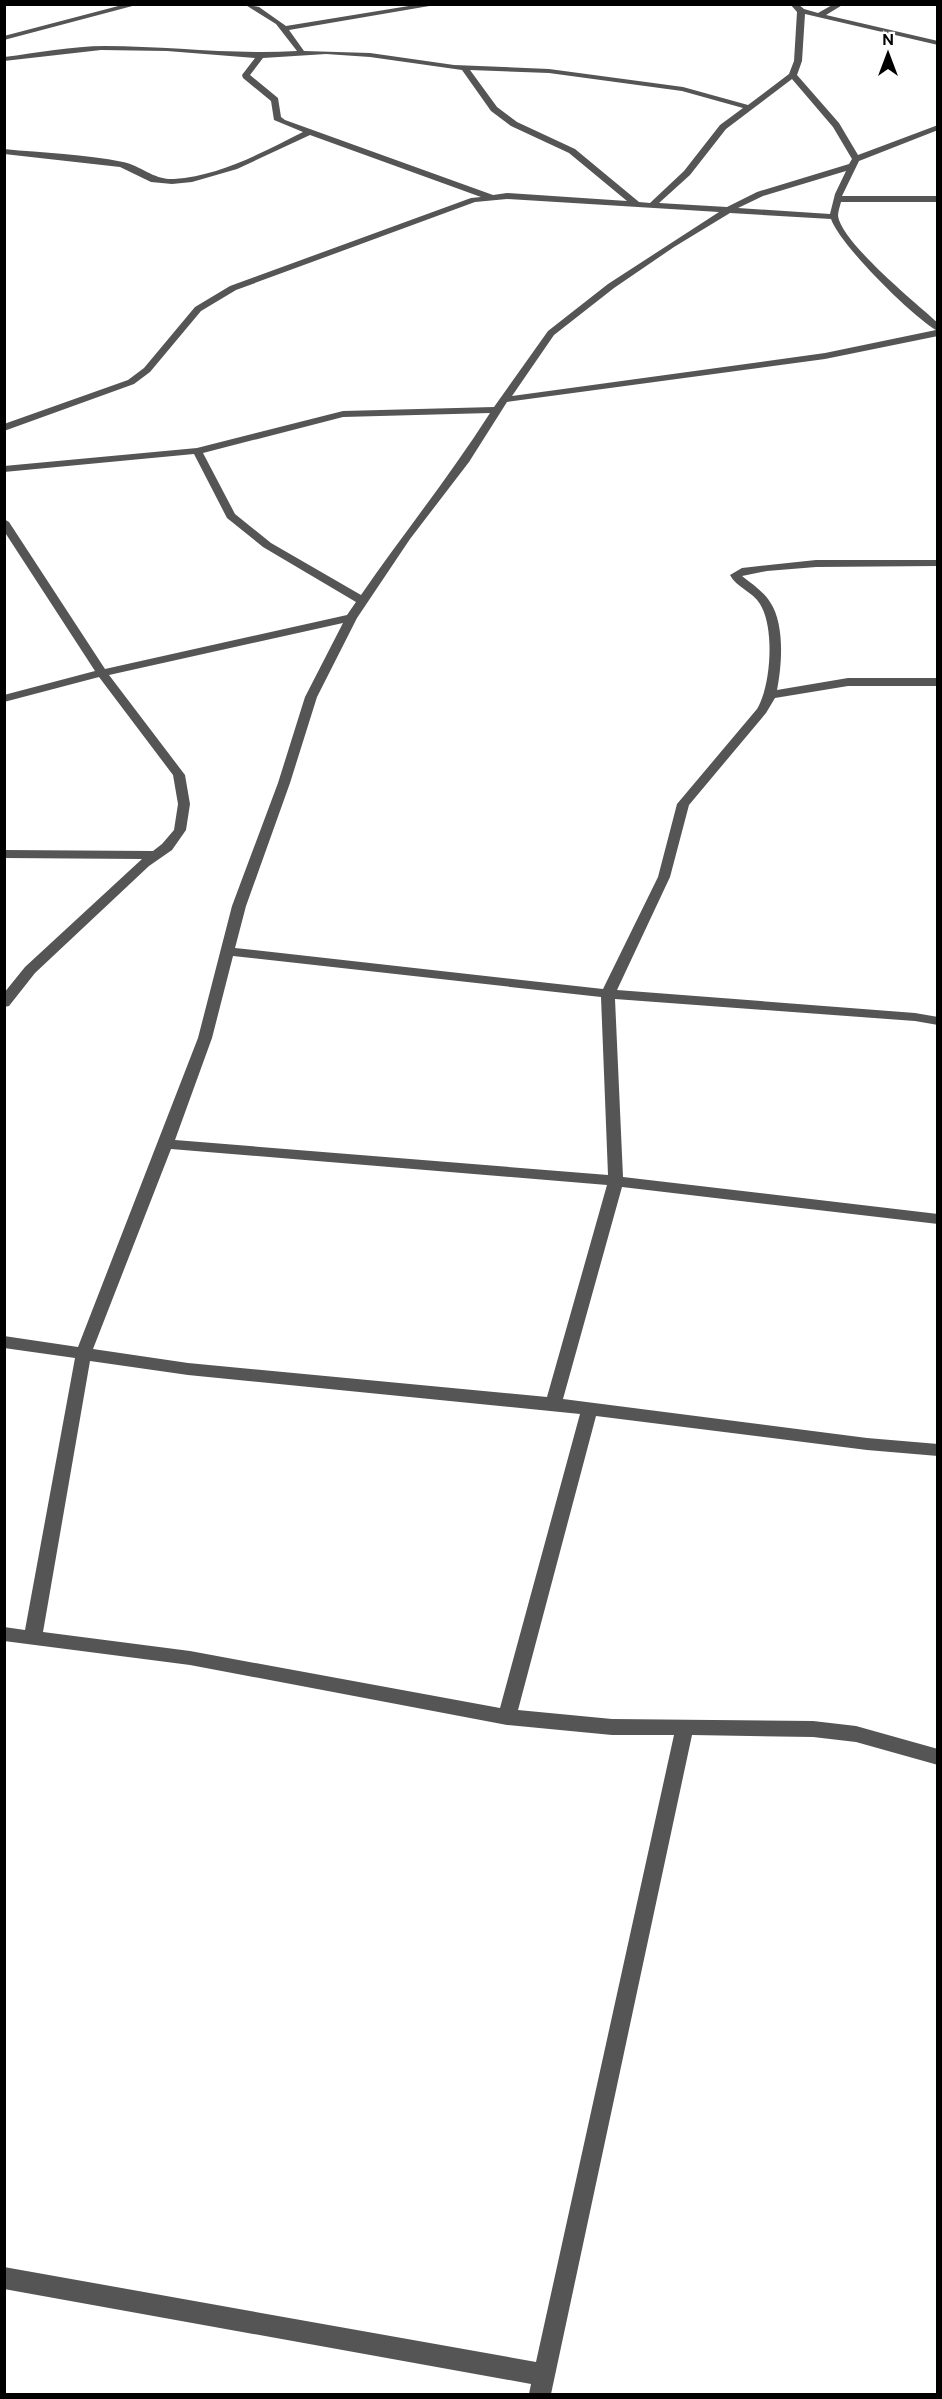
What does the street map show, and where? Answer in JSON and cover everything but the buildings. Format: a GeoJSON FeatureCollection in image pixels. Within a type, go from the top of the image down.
{"type":"FeatureCollection","features":[{"type":"Feature","properties":{"kind":"street"},"geometry":{"type":"LineString","coordinates":[[4,38],[137,4]]}},
{"type":"Feature","properties":{"kind":"street"},"geometry":{"type":"LineString","coordinates":[[247,4],[270,14],[285,28],[301,52]]}},
{"type":"Feature","properties":{"kind":"street"},"geometry":{"type":"LineString","coordinates":[[285,28],[438,4]]}},
{"type":"Feature","properties":{"kind":"street"},"geometry":{"type":"LineString","coordinates":[[793,4],[801,11],[938,43]]}},
{"type":"Feature","properties":{"kind":"street"},"geometry":{"type":"LineString","coordinates":[[820,15],[841,4]]}},
{"type":"Feature","properties":{"kind":"street"},"geometry":{"type":"LineString","coordinates":[[653,204],[687,173],[723,127],[793,75],[798,62],[801,11]]}},
{"type":"Feature","properties":{"kind":"street"},"geometry":{"type":"LineString","coordinates":[[4,59],[121,47],[261,55],[301,52],[370,55],[465,68],[539,69],[574,76],[672,87],[747,107]]}},
{"type":"Feature","properties":{"kind":"street"},"geometry":{"type":"LineString","coordinates":[[261,55],[246,75],[275,100],[277,118],[282,122],[490,197]]}},
{"type":"Feature","properties":{"kind":"street"},"geometry":{"type":"LineString","coordinates":[[465,68],[494,109],[514,124],[573,151],[635,203]]}},
{"type":"Feature","properties":{"kind":"street"},"geometry":{"type":"LineString","coordinates":[[793,75],[823,108],[848,142],[854,162],[834,217],[855,250],[938,328]]}},
{"type":"Feature","properties":{"kind":"street"},"geometry":{"type":"LineString","coordinates":[[33,1637],[84,1352],[205,1038],[239,906],[284,783],[311,697],[351,618],[406,537],[465,460],[500,405],[551,333],[611,286],[671,245],[728,211],[760,194],[854,162],[938,127]]}},
{"type":"Feature","properties":{"kind":"street"},"geometry":{"type":"LineString","coordinates":[[4,151],[120,164],[132,166],[154,180],[183,180],[226,170],[312,131]]}},
{"type":"Feature","properties":{"kind":"street"},"geometry":{"type":"LineString","coordinates":[[4,428],[130,382],[147,370],[198,309],[233,288],[474,200],[490,197],[635,203],[834,217]]}},
{"type":"Feature","properties":{"kind":"street"},"geometry":{"type":"LineString","coordinates":[[839,199],[938,199]]}},
{"type":"Feature","properties":{"kind":"street"},"geometry":{"type":"LineString","coordinates":[[4,469],[197,451],[343,414],[500,405],[825,356],[938,333]]}},
{"type":"Feature","properties":{"kind":"street"},"geometry":{"type":"LineString","coordinates":[[197,451],[231,516],[267,545],[363,601]]}},
{"type":"Feature","properties":{"kind":"street"},"geometry":{"type":"LineString","coordinates":[[4,522],[102,673],[179,775],[184,804],[180,830],[167,847],[155,855],[30,970],[4,1003]]}},
{"type":"Feature","properties":{"kind":"street"},"geometry":{"type":"LineString","coordinates":[[554,1404],[616,1181],[608,994],[664,877],[682,804],[762,710],[771,695],[772,622],[767,606],[754,590],[736,575],[741,571],[823,561],[938,564]]}},
{"type":"Feature","properties":{"kind":"street"},"geometry":{"type":"LineString","coordinates":[[4,699],[102,673],[351,618]]}},
{"type":"Feature","properties":{"kind":"street"},"geometry":{"type":"LineString","coordinates":[[771,695],[849,682],[938,682]]}},
{"type":"Feature","properties":{"kind":"street"},"geometry":{"type":"LineString","coordinates":[[4,854],[155,855]]}},
{"type":"Feature","properties":{"kind":"street"},"geometry":{"type":"LineString","coordinates":[[228,951],[608,994],[915,1017],[938,1021]]}},
{"type":"Feature","properties":{"kind":"street"},"geometry":{"type":"LineString","coordinates":[[165,1144],[616,1181],[938,1219]]}},
{"type":"Feature","properties":{"kind":"street"},"geometry":{"type":"LineString","coordinates":[[4,1342],[188,1369],[554,1404],[867,1444],[938,1450]]}},
{"type":"Feature","properties":{"kind":"street"},"geometry":{"type":"LineString","coordinates":[[507,1717],[590,1408]]}},
{"type":"Feature","properties":{"kind":"street"},"geometry":{"type":"LineString","coordinates":[[4,1634],[190,1658],[507,1717],[612,1726],[813,1729],[856,1734],[938,1757]]}},
{"type":"Feature","properties":{"kind":"street"},"geometry":{"type":"LineString","coordinates":[[4,2278],[543,2385],[685,1726]]}}]}
